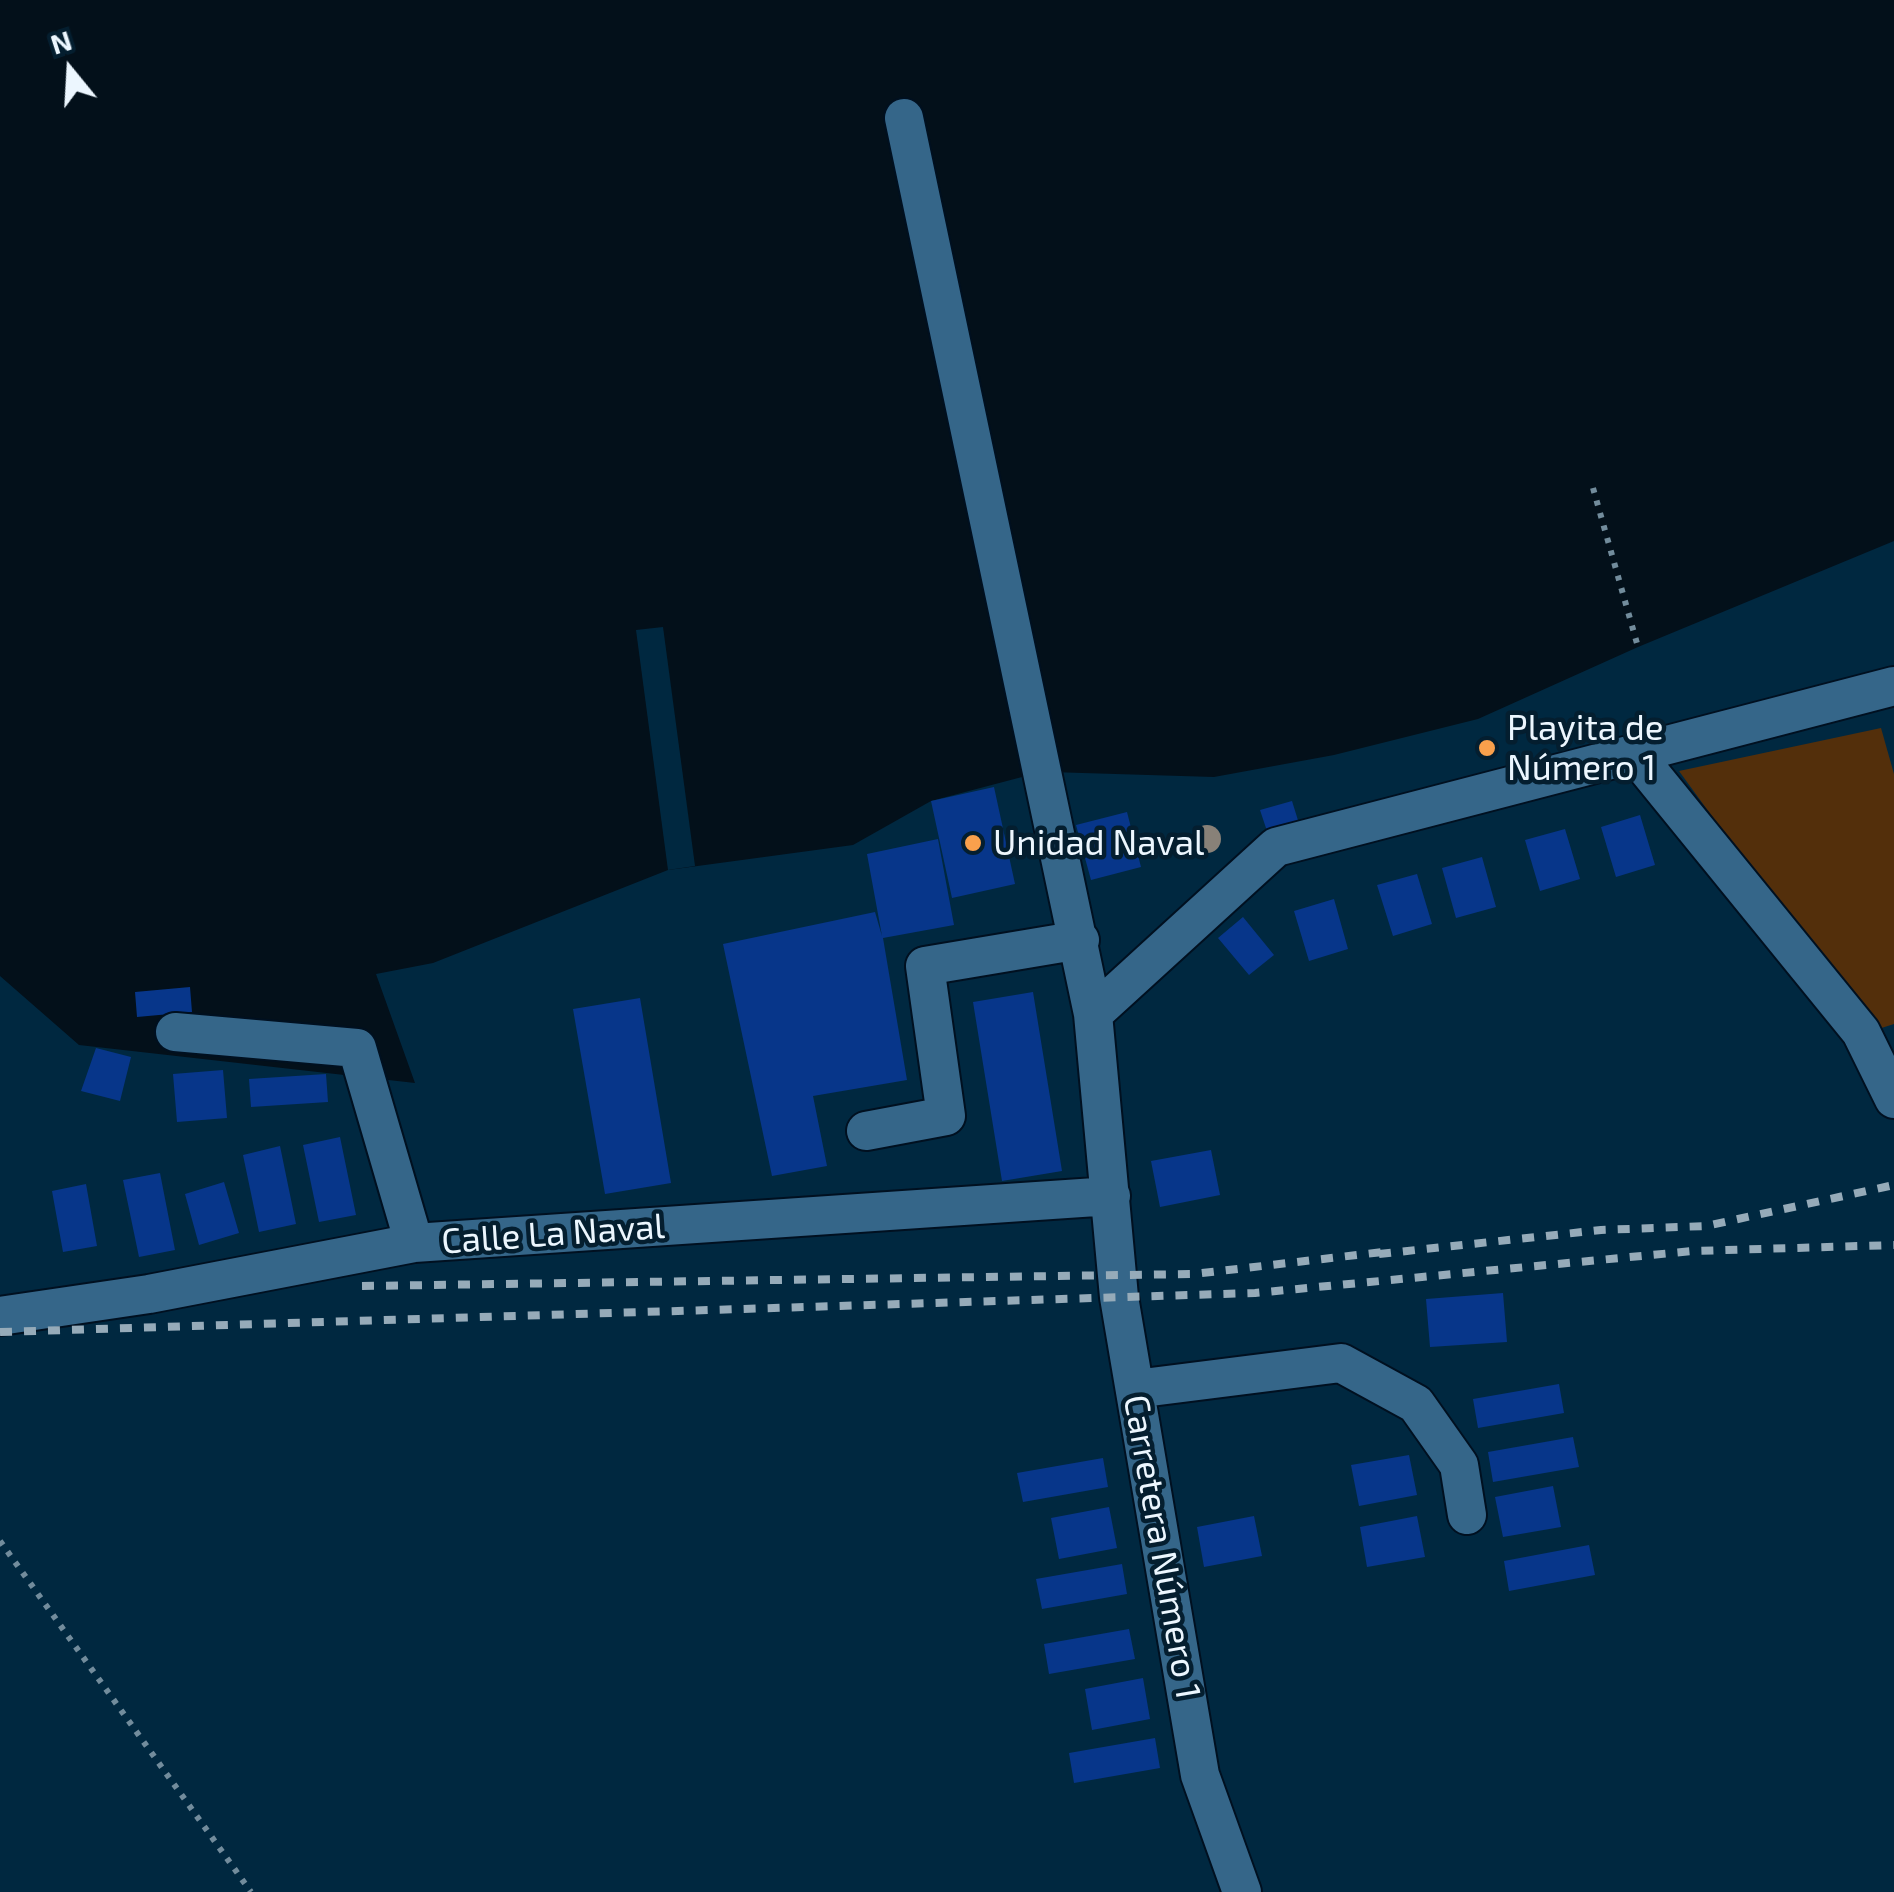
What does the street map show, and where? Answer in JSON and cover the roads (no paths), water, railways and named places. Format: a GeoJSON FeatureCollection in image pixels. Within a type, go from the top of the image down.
{"type":"FeatureCollection","features":[{"type":"Feature","properties":{"kind":"street","name":"Carretera Número 1"},"geometry":{"type":"LineString","coordinates":[[904,118],[1043,784],[1080,940],[1090,1000],[1116,1275],[1200,1775],[1242,1892]]}},
{"type":"Feature","properties":{"kind":"street"},"geometry":{"type":"LineString","coordinates":[[1090,1000],[1276,847],[1894,686]]}},
{"type":"Feature","properties":{"kind":"street"},"geometry":{"type":"LineString","coordinates":[[1634,753],[1860,1032],[1894,1098]]}},
{"type":"Feature","properties":{"kind":"street"},"geometry":{"type":"LineString","coordinates":[[866,1131],[946,1116],[925,966],[1080,940]]}},
{"type":"Feature","properties":{"kind":"street"},"geometry":{"type":"LineString","coordinates":[[175,1032],[357,1048],[414,1243]]}},
{"type":"Feature","properties":{"kind":"street","name":"Calle La Naval"},"geometry":{"type":"LineString","coordinates":[[0,1316],[150,1294],[414,1243],[1110,1196]]}},
{"type":"Feature","properties":{"kind":"street"},"geometry":{"type":"LineString","coordinates":[[1135,1389],[1341,1363],[1416,1404],[1459,1465],[1467,1514]]}},
{"type":"Feature","properties":{"kind":"railway"},"geometry":{"type":"LineString","coordinates":[[1379,1254],[1601,1230],[1706,1226],[1894,1185]]}},
{"type":"Feature","properties":{"kind":"railway"},"geometry":{"type":"LineString","coordinates":[[0,1332],[1255,1293],[1693,1251],[1894,1245]]}},
{"type":"Feature","properties":{"kind":"railway"},"geometry":{"type":"LineString","coordinates":[[362,1286],[1194,1274],[1391,1251]]}},
{"type":"Feature","properties":{"kind":"place","name":"Playita de Número 1"},"geometry":{"type":"Point","coordinates":[1487,748]}},
{"type":"Feature","properties":{"kind":"place","name":"Unidad Naval"},"geometry":{"type":"Point","coordinates":[973,843]}}]}
